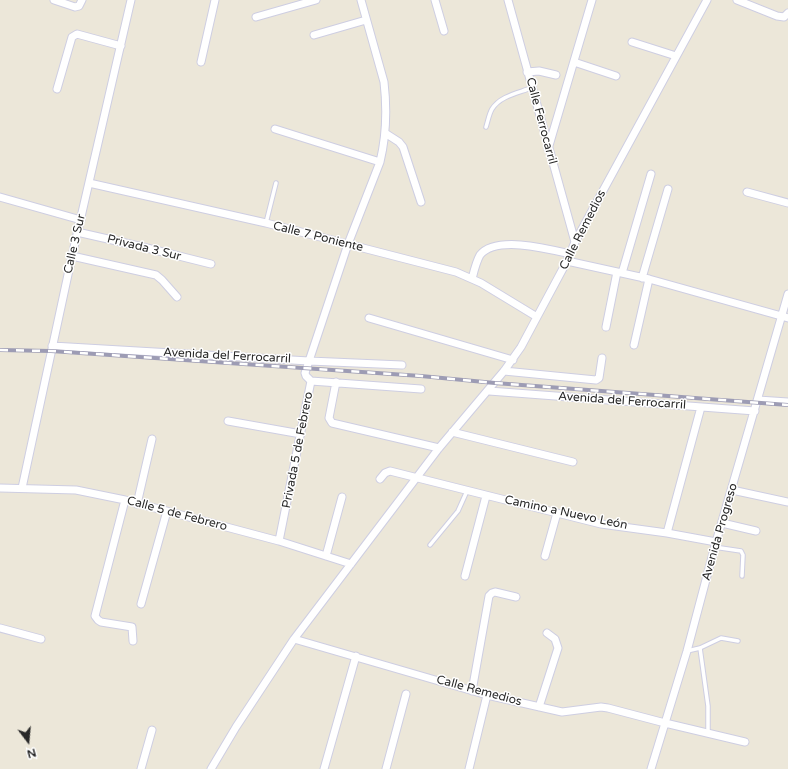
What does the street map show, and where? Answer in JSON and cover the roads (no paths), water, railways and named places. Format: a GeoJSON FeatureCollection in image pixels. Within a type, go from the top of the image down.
{"type":"FeatureCollection","features":[{"type":"Feature","properties":{"kind":"street"},"geometry":{"type":"LineString","coordinates":[[54,0],[75,7],[78,6],[82,0]]}},
{"type":"Feature","properties":{"kind":"street","name":"Calle 3 Sur"},"geometry":{"type":"LineString","coordinates":[[22,488],[77,232],[131,0]]}},
{"type":"Feature","properties":{"kind":"street"},"geometry":{"type":"LineString","coordinates":[[201,62],[215,0]]}},
{"type":"Feature","properties":{"kind":"street"},"geometry":{"type":"LineString","coordinates":[[256,17],[316,0]]}},
{"type":"Feature","properties":{"kind":"street"},"geometry":{"type":"LineString","coordinates":[[309,361],[348,244],[380,162],[383,150],[386,94],[361,0]]}},
{"type":"Feature","properties":{"kind":"street"},"geometry":{"type":"LineString","coordinates":[[435,0],[444,31]]}},
{"type":"Feature","properties":{"kind":"street","name":"Calle Ferrocarril"},"geometry":{"type":"LineString","coordinates":[[508,0],[531,88],[575,242]]}},
{"type":"Feature","properties":{"kind":"street"},"geometry":{"type":"LineString","coordinates":[[548,149],[592,0]]}},
{"type":"Feature","properties":{"kind":"street","name":"Calle Remedios"},"geometry":{"type":"LineString","coordinates":[[211,769],[240,721],[294,639],[439,448],[489,391],[513,360],[569,258],[575,242],[707,0]]}},
{"type":"Feature","properties":{"kind":"street"},"geometry":{"type":"LineString","coordinates":[[737,0],[777,16],[784,17],[788,13]]}},
{"type":"Feature","properties":{"kind":"street"},"geometry":{"type":"LineString","coordinates":[[314,34],[366,20]]}},
{"type":"Feature","properties":{"kind":"street"},"geometry":{"type":"LineString","coordinates":[[57,89],[72,37],[74,35],[77,34],[120,46]]}},
{"type":"Feature","properties":{"kind":"street"},"geometry":{"type":"LineString","coordinates":[[632,42],[676,56]]}},
{"type":"Feature","properties":{"kind":"street"},"geometry":{"type":"LineString","coordinates":[[574,62],[616,76]]}},
{"type":"Feature","properties":{"kind":"street"},"geometry":{"type":"LineString","coordinates":[[527,72],[539,71],[556,75]]}},
{"type":"Feature","properties":{"kind":"street"},"geometry":{"type":"LineString","coordinates":[[275,129],[380,162]]}},
{"type":"Feature","properties":{"kind":"street"},"geometry":{"type":"LineString","coordinates":[[385,133],[399,142],[403,147],[421,202]]}},
{"type":"Feature","properties":{"kind":"street"},"geometry":{"type":"LineString","coordinates":[[606,327],[620,273],[651,174]]}},
{"type":"Feature","properties":{"kind":"street","name":"Calle 7 Poniente"},"geometry":{"type":"LineString","coordinates":[[89,183],[266,223],[456,272],[472,279],[537,317]]}},
{"type":"Feature","properties":{"kind":"street"},"geometry":{"type":"LineString","coordinates":[[634,345],[645,279],[668,189]]}},
{"type":"Feature","properties":{"kind":"street"},"geometry":{"type":"LineString","coordinates":[[747,192],[788,202]]}},
{"type":"Feature","properties":{"kind":"street"},"geometry":{"type":"LineString","coordinates":[[0,197],[81,220]]}},
{"type":"Feature","properties":{"kind":"street","name":"Privada 3 Sur"},"geometry":{"type":"LineString","coordinates":[[77,232],[211,264]]}},
{"type":"Feature","properties":{"kind":"street"},"geometry":{"type":"LineString","coordinates":[[472,279],[478,259],[486,250],[500,245],[517,244],[784,317]]}},
{"type":"Feature","properties":{"kind":"street"},"geometry":{"type":"LineString","coordinates":[[72,256],[156,275],[177,297]]}},
{"type":"Feature","properties":{"kind":"street","name":"Avenida Progreso"},"geometry":{"type":"LineString","coordinates":[[651,769],[687,651],[715,545],[784,317],[788,294]]}},
{"type":"Feature","properties":{"kind":"street"},"geometry":{"type":"LineString","coordinates":[[369,318],[513,360]]}},
{"type":"Feature","properties":{"kind":"street","name":"Avenida del Ferrocarril"},"geometry":{"type":"LineString","coordinates":[[52,346],[402,365]]}},
{"type":"Feature","properties":{"kind":"street"},"geometry":{"type":"LineString","coordinates":[[504,372],[596,380],[599,378],[602,358]]}},
{"type":"Feature","properties":{"kind":"street","name":"Privada 5 de Febrero"},"geometry":{"type":"LineString","coordinates":[[279,541],[312,381],[305,373],[309,361]]}},
{"type":"Feature","properties":{"kind":"street"},"geometry":{"type":"LineString","coordinates":[[312,381],[421,389]]}},
{"type":"Feature","properties":{"kind":"street"},"geometry":{"type":"LineString","coordinates":[[336,382],[329,418],[329,421],[332,423],[439,448]]}},
{"type":"Feature","properties":{"kind":"street","name":"Avenida del Ferrocarril"},"geometry":{"type":"LineString","coordinates":[[489,391],[755,411]]}},
{"type":"Feature","properties":{"kind":"street"},"geometry":{"type":"LineString","coordinates":[[758,400],[788,402]]}},
{"type":"Feature","properties":{"kind":"street"},"geometry":{"type":"LineString","coordinates":[[667,533],[701,407]]}},
{"type":"Feature","properties":{"kind":"street"},"geometry":{"type":"LineString","coordinates":[[228,421],[301,434]]}},
{"type":"Feature","properties":{"kind":"street"},"geometry":{"type":"LineString","coordinates":[[452,432],[573,462]]}},
{"type":"Feature","properties":{"kind":"street"},"geometry":{"type":"LineString","coordinates":[[137,504],[152,439]]}},
{"type":"Feature","properties":{"kind":"street","name":"Camino a Nuevo León"},"geometry":{"type":"LineString","coordinates":[[380,479],[385,473],[390,471],[601,524],[667,533],[715,545]]}},
{"type":"Feature","properties":{"kind":"street","name":"Calle 5 de Febrero"},"geometry":{"type":"LineString","coordinates":[[0,488],[76,490],[125,500],[279,541],[351,564]]}},
{"type":"Feature","properties":{"kind":"street"},"geometry":{"type":"LineString","coordinates":[[732,490],[788,502]]}},
{"type":"Feature","properties":{"kind":"street"},"geometry":{"type":"LineString","coordinates":[[465,576],[486,496]]}},
{"type":"Feature","properties":{"kind":"street"},"geometry":{"type":"LineString","coordinates":[[326,556],[342,497]]}},
{"type":"Feature","properties":{"kind":"street"},"geometry":{"type":"LineString","coordinates":[[125,500],[95,616],[98,620],[130,626],[133,630],[133,641]]}},
{"type":"Feature","properties":{"kind":"street"},"geometry":{"type":"LineString","coordinates":[[141,604],[168,511]]}},
{"type":"Feature","properties":{"kind":"street"},"geometry":{"type":"LineString","coordinates":[[545,556],[557,513]]}},
{"type":"Feature","properties":{"kind":"street"},"geometry":{"type":"LineString","coordinates":[[722,523],[756,530]]}},
{"type":"Feature","properties":{"kind":"street"},"geometry":{"type":"LineString","coordinates":[[472,691],[490,596],[495,592],[516,597]]}},
{"type":"Feature","properties":{"kind":"street"},"geometry":{"type":"LineString","coordinates":[[0,628],[41,639]]}},
{"type":"Feature","properties":{"kind":"street"},"geometry":{"type":"LineString","coordinates":[[539,706],[558,648],[555,639],[547,633]]}},
{"type":"Feature","properties":{"kind":"street","name":"Calle Remedios"},"geometry":{"type":"LineString","coordinates":[[294,639],[487,695],[562,712],[601,707],[608,708],[745,742]]}},
{"type":"Feature","properties":{"kind":"street"},"geometry":{"type":"LineString","coordinates":[[324,769],[356,656]]}},
{"type":"Feature","properties":{"kind":"street"},"geometry":{"type":"LineString","coordinates":[[386,769],[406,694]]}},
{"type":"Feature","properties":{"kind":"street"},"geometry":{"type":"LineString","coordinates":[[468,769],[487,695]]}},
{"type":"Feature","properties":{"kind":"street"},"geometry":{"type":"LineString","coordinates":[[141,769],[152,730]]}},
{"type":"Feature","properties":{"kind":"lane"},"geometry":{"type":"LineString","coordinates":[[486,127],[491,110],[495,104],[507,97],[531,88]]}},
{"type":"Feature","properties":{"kind":"lane"},"geometry":{"type":"LineString","coordinates":[[266,223],[276,183]]}},
{"type":"Feature","properties":{"kind":"lane"},"geometry":{"type":"LineString","coordinates":[[430,545],[458,511],[467,491]]}},
{"type":"Feature","properties":{"kind":"lane"},"geometry":{"type":"LineString","coordinates":[[715,545],[743,553],[742,576]]}},
{"type":"Feature","properties":{"kind":"lane"},"geometry":{"type":"LineString","coordinates":[[687,651],[700,648],[721,638],[738,641]]}},
{"type":"Feature","properties":{"kind":"lane"},"geometry":{"type":"LineString","coordinates":[[700,648],[708,706],[708,733]]}},
{"type":"Feature","properties":{"kind":"railway"},"geometry":{"type":"LineString","coordinates":[[0,350],[51,351],[421,376],[788,405]]}}]}
